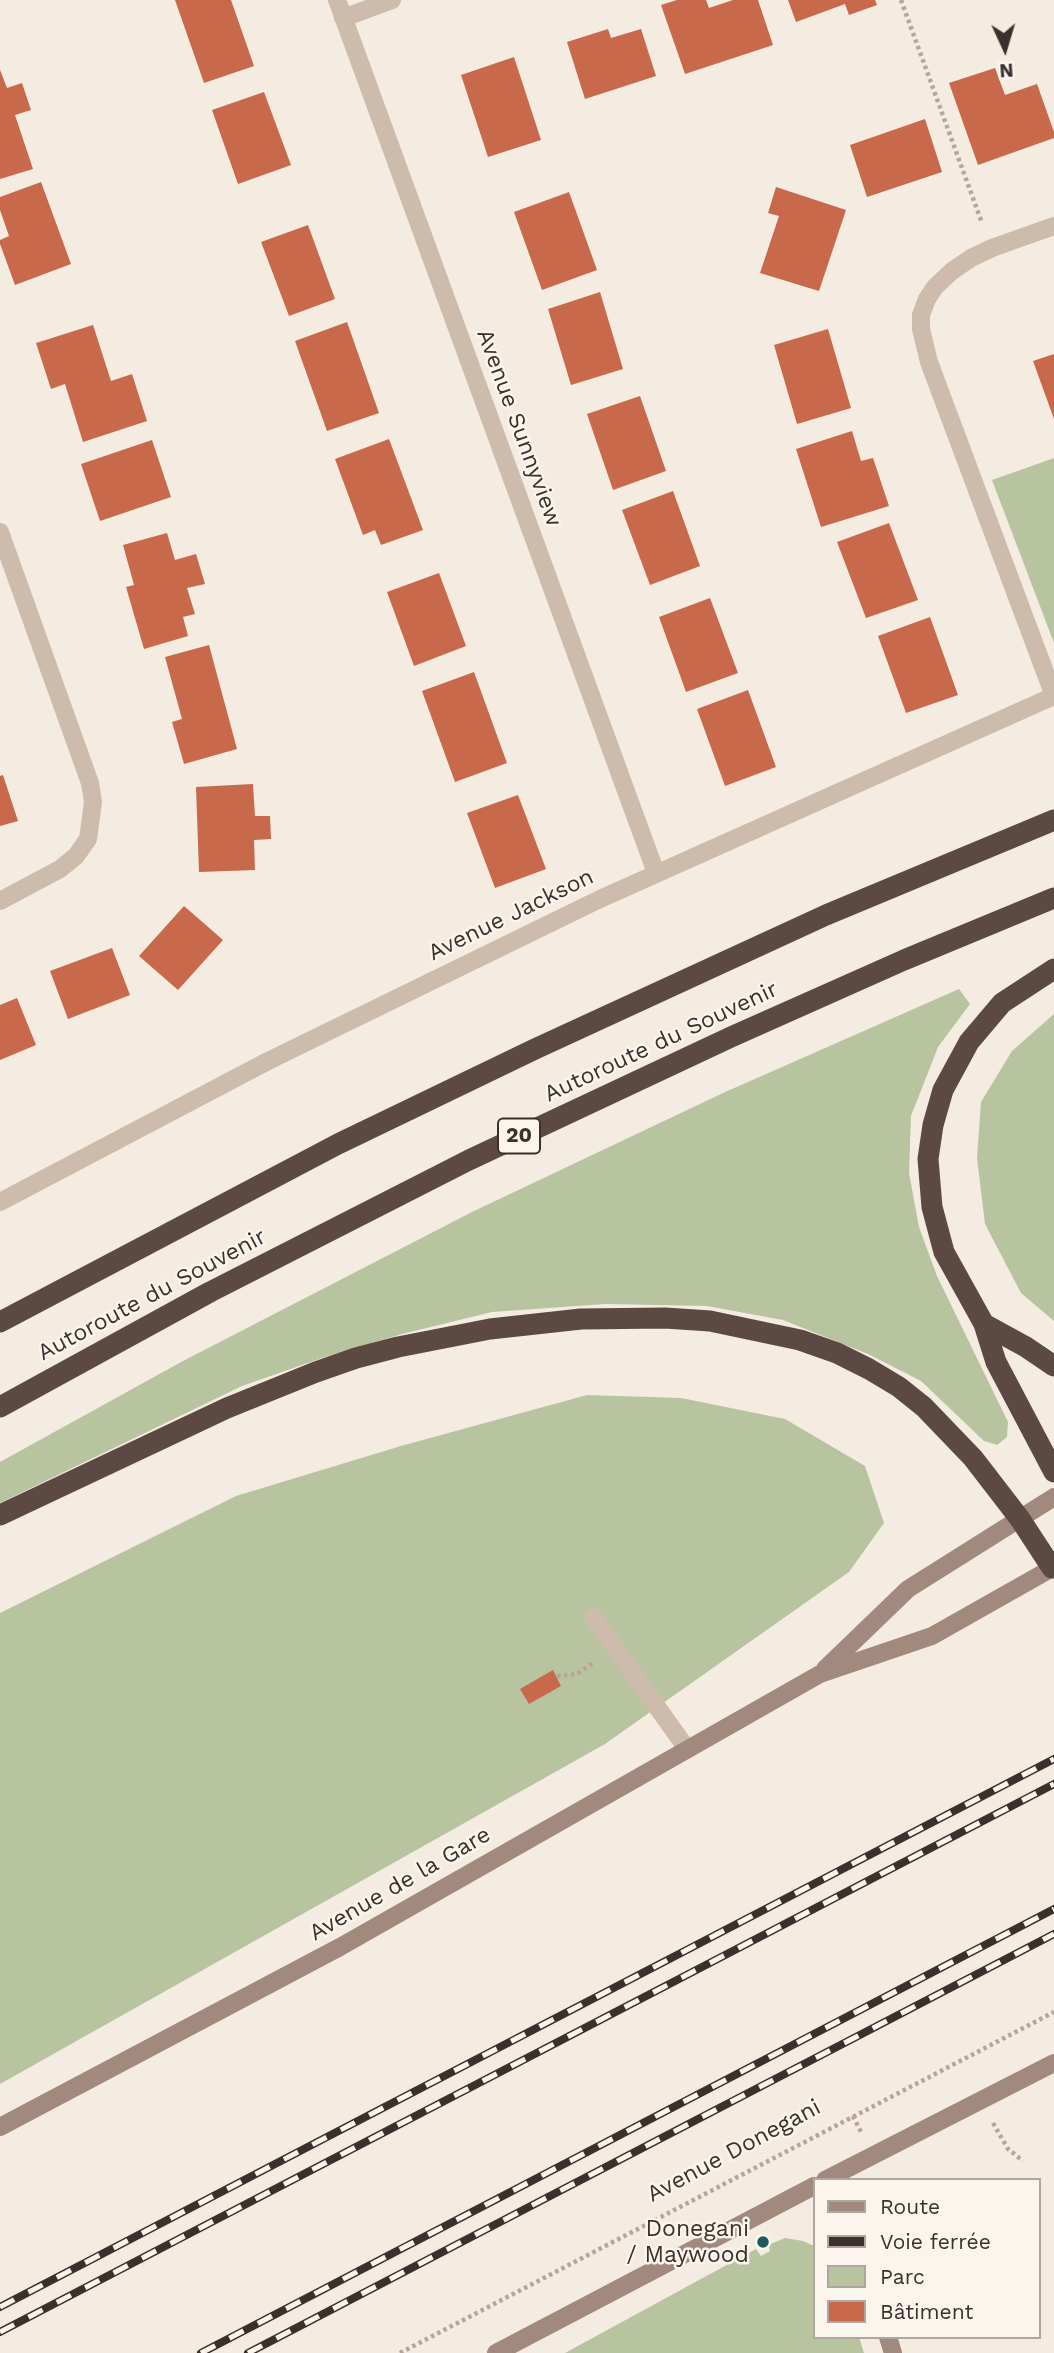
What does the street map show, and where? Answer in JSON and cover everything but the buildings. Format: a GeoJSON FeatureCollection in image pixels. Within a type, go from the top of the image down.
{"type":"FeatureCollection","features":[{"type":"Feature","properties":{"kind":"highway","name":"Autoroute du Souvenir"},"geometry":{"type":"LineString","coordinates":[[0,1322],[338,1144],[546,1043],[826,915],[1054,820]]}},
{"type":"Feature","properties":{"kind":"highway","name":"Autoroute du Souvenir"},"geometry":{"type":"LineString","coordinates":[[0,1407],[222,1285],[469,1160],[731,1037],[892,965],[1054,898]]}},
{"type":"Feature","properties":{"kind":"highway"},"geometry":{"type":"LineString","coordinates":[[1054,969],[1002,1003],[980,1028],[951,1073],[933,1125],[928,1159],[936,1227],[944,1252],[984,1324],[996,1362],[1054,1472]]}},
{"type":"Feature","properties":{"kind":"highway"},"geometry":{"type":"LineString","coordinates":[[0,1515],[227,1408],[356,1358],[398,1347],[533,1323],[624,1317],[710,1321],[800,1340],[837,1353],[899,1387],[952,1434],[995,1485],[1053,1567]]}},
{"type":"Feature","properties":{"kind":"highway"},"geometry":{"type":"LineString","coordinates":[[984,1324],[1054,1366]]}},
{"type":"Feature","properties":{"kind":"street","name":"Avenue Sunnyview"},"geometry":{"type":"LineString","coordinates":[[337,0],[656,873]]}},
{"type":"Feature","properties":{"kind":"street"},"geometry":{"type":"LineString","coordinates":[[343,18],[392,0]]}},
{"type":"Feature","properties":{"kind":"street"},"geometry":{"type":"LineString","coordinates":[[1054,226],[971,258],[935,287],[921,316],[921,329],[929,362],[1054,696]]}},
{"type":"Feature","properties":{"kind":"street"},"geometry":{"type":"LineString","coordinates":[[0,532],[90,783],[93,802],[88,839],[76,856],[60,869],[0,901]]}},
{"type":"Feature","properties":{"kind":"street","name":"Avenue Jackson"},"geometry":{"type":"LineString","coordinates":[[0,1202],[268,1061],[656,873],[1054,696]]}},
{"type":"Feature","properties":{"kind":"street","name":"Avenue de la Gare"},"geometry":{"type":"LineString","coordinates":[[820,1674],[908,1590],[1054,1497]]}},
{"type":"Feature","properties":{"kind":"street","name":"Avenue de la Gare"},"geometry":{"type":"LineString","coordinates":[[0,2127],[340,1947],[820,1674],[932,1636],[1053,1567]]}},
{"type":"Feature","properties":{"kind":"street"},"geometry":{"type":"LineString","coordinates":[[593,1617],[687,1749]]}},
{"type":"Feature","properties":{"kind":"street"},"geometry":{"type":"LineString","coordinates":[[830,2178],[1054,2063]]}},
{"type":"Feature","properties":{"kind":"street"},"geometry":{"type":"LineString","coordinates":[[496,2353],[813,2187]]}},
{"type":"Feature","properties":{"kind":"path"},"geometry":{"type":"LineString","coordinates":[[901,0],[985,229]]}},
{"type":"Feature","properties":{"kind":"path"},"geometry":{"type":"LineString","coordinates":[[556,1676],[577,1674],[615,1648]]}},
{"type":"Feature","properties":{"kind":"path","name":"Avenue Donegani"},"geometry":{"type":"LineString","coordinates":[[400,2353],[1054,2012]]}},
{"type":"Feature","properties":{"kind":"path"},"geometry":{"type":"LineString","coordinates":[[853,2116],[865,2139]]}},
{"type":"Feature","properties":{"kind":"path"},"geometry":{"type":"LineString","coordinates":[[993,2122],[1008,2149],[1023,2161]]}},
{"type":"Feature","properties":{"kind":"path"},"geometry":{"type":"LineString","coordinates":[[796,2146],[801,2157]]}},
{"type":"Feature","properties":{"kind":"green space"},"geometry":{"type":"Polygon","coordinates":[[[1054,458],[1054,643],[992,480],[1054,458]]]}},
{"type":"Feature","properties":{"kind":"green space"},"geometry":{"type":"Polygon","coordinates":[[[959,989],[970,1004],[938,1047],[911,1116],[909,1173],[919,1227],[937,1276],[1008,1422],[1007,1437],[997,1445],[984,1441],[921,1381],[868,1354],[783,1320],[707,1306],[605,1304],[492,1312],[402,1334],[322,1358],[242,1386],[0,1503],[0,1462],[183,1361],[472,1212],[723,1093],[959,989]]]}},
{"type":"Feature","properties":{"kind":"green space"},"geometry":{"type":"Polygon","coordinates":[[[1054,1014],[1054,1321],[1021,1293],[985,1224],[977,1158],[981,1102],[1012,1051],[1054,1014]]]}},
{"type":"Feature","properties":{"kind":"green space"},"geometry":{"type":"Polygon","coordinates":[[[587,1395],[681,1398],[785,1419],[865,1466],[884,1523],[849,1572],[605,1744],[0,2084],[0,1613],[236,1496],[401,1446],[587,1395]]]}},
{"type":"Feature","properties":{"kind":"green space"},"geometry":{"type":"Polygon","coordinates":[[[785,2238],[813,2246],[813,2339],[860,2339],[864,2353],[565,2353],[756,2249],[761,2256],[770,2251],[768,2245],[785,2238]]]}},
{"type":"Feature","properties":{"kind":"railway"},"geometry":{"type":"LineString","coordinates":[[0,2307],[1054,1759]]}},
{"type":"Feature","properties":{"kind":"railway"},"geometry":{"type":"LineString","coordinates":[[0,2332],[1054,1784]]}},
{"type":"Feature","properties":{"kind":"railway"},"geometry":{"type":"LineString","coordinates":[[201,2353],[1054,1909]]}},
{"type":"Feature","properties":{"kind":"railway"},"geometry":{"type":"LineString","coordinates":[[248,2353],[1054,1934]]}},
{"type":"Feature","properties":{"kind":"place","name":"Donegani / Maywood"},"geometry":{"type":"Point","coordinates":[763,2242]}}]}
